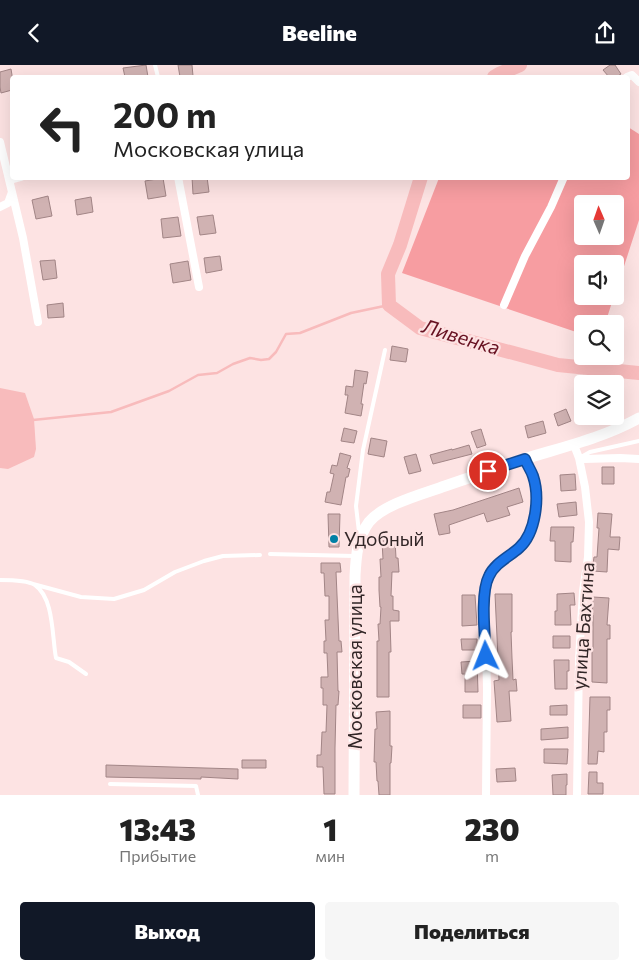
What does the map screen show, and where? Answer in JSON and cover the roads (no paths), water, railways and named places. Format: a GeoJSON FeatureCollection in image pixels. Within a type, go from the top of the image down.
{"type":"FeatureCollection","features":[{"type":"Feature","properties":{"kind":"street"},"geometry":{"type":"LineString","coordinates":[[0,142],[23,238],[38,322]]}},
{"type":"Feature","properties":{"kind":"street"},"geometry":{"type":"LineString","coordinates":[[179,180],[199,287]]}},
{"type":"Feature","properties":{"kind":"street"},"geometry":{"type":"LineString","coordinates":[[504,305],[525,256],[551,207],[563,180]]}},
{"type":"Feature","properties":{"kind":"street"},"geometry":{"type":"LineString","coordinates":[[0,207],[8,203],[13,191]]}},
{"type":"Feature","properties":{"kind":"street","name":"Московская улица"},"geometry":{"type":"LineString","coordinates":[[354,795],[356,556],[360,539],[370,521],[388,508],[410,498],[525,459],[574,445],[622,427],[639,418]]}},
{"type":"Feature","properties":{"kind":"street","name":"улица Бахтина"},"geometry":{"type":"LineString","coordinates":[[574,445],[579,458],[585,487],[589,521],[588,557],[583,591],[579,659],[577,795]]}},
{"type":"Feature","properties":{"kind":"street"},"geometry":{"type":"LineString","coordinates":[[579,458],[590,460],[639,459]]}},
{"type":"Feature","properties":{"kind":"street"},"geometry":{"type":"LineString","coordinates":[[486,795],[486,581],[491,571],[500,562],[526,542],[532,526],[536,491],[534,478],[525,459]]}},
{"type":"Feature","properties":{"kind":"lane","name":"Московская улица"},"geometry":{"type":"LineString","coordinates":[[360,539],[356,506],[360,469],[385,350]]}},
{"type":"Feature","properties":{"kind":"lane"},"geometry":{"type":"LineString","coordinates":[[579,458],[590,451],[639,441]]}},
{"type":"Feature","properties":{"kind":"lane"},"geometry":{"type":"LineString","coordinates":[[270,554],[356,556]]}},
{"type":"Feature","properties":{"kind":"lane"},"geometry":{"type":"LineString","coordinates":[[0,580],[33,584],[81,597],[114,599],[144,590],[175,573],[204,561],[222,556],[260,555]]}},
{"type":"Feature","properties":{"kind":"lane"},"geometry":{"type":"LineString","coordinates":[[33,584],[44,593],[50,611],[56,658],[69,662],[86,673]]}},
{"type":"Feature","properties":{"kind":"lane"},"geometry":{"type":"LineString","coordinates":[[110,784],[196,786],[198,795]]}},
{"type":"Feature","properties":{"kind":"waterway","name":"Ливенка"},"geometry":{"type":"LineString","coordinates":[[497,75],[520,65]]}},
{"type":"Feature","properties":{"kind":"waterway","name":"Ливенка"},"geometry":{"type":"LineString","coordinates":[[420,180],[400,245],[388,274],[389,305],[420,328],[558,365],[639,373]]}},
{"type":"Feature","properties":{"kind":"waterway"},"geometry":{"type":"LineString","coordinates":[[33,420],[111,412],[169,391],[198,375],[217,373],[233,364],[250,358],[269,359],[276,352],[286,334],[300,333],[351,313],[389,305]]}},
{"type":"Feature","properties":{"kind":"place","name":"Удобный"},"geometry":{"type":"Point","coordinates":[334,539]}}]}
